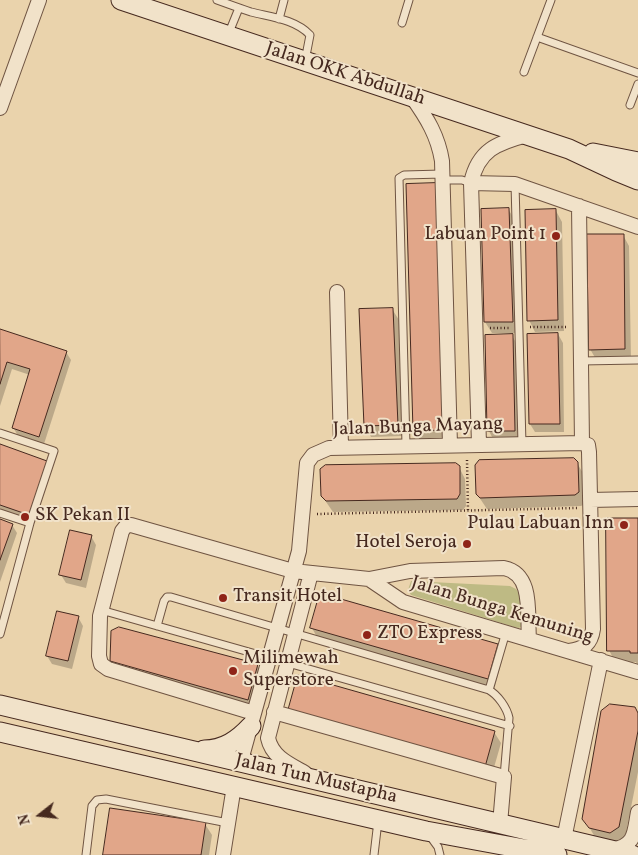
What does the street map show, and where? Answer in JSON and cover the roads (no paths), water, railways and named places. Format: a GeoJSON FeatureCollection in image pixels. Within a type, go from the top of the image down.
{"type":"FeatureCollection","features":[{"type":"Feature","properties":{"kind":"main road","name":"Jalan OKK Abdullah"},"geometry":{"type":"LineString","coordinates":[[121,0],[569,149],[638,162]]}},
{"type":"Feature","properties":{"kind":"main road","name":"Jalan OKK Abdullah"},"geometry":{"type":"LineString","coordinates":[[569,149],[616,172],[638,180]]}},
{"type":"Feature","properties":{"kind":"main road","name":"Jalan Tun Mustapha"},"geometry":{"type":"LineString","coordinates":[[0,705],[500,824],[560,847]]}},
{"type":"Feature","properties":{"kind":"main road"},"geometry":{"type":"LineString","coordinates":[[188,749],[210,750],[220,748],[241,737],[252,719]]}},
{"type":"Feature","properties":{"kind":"main road","name":"Jalan Tun Mustapha"},"geometry":{"type":"LineString","coordinates":[[0,732],[426,831],[560,847],[612,850],[632,855]]}},
{"type":"Feature","properties":{"kind":"main road"},"geometry":{"type":"LineString","coordinates":[[243,762],[246,774],[250,779],[286,798]]}},
{"type":"Feature","properties":{"kind":"street"},"geometry":{"type":"LineString","coordinates":[[0,108],[4,81],[39,0]]}},
{"type":"Feature","properties":{"kind":"street"},"geometry":{"type":"LineString","coordinates":[[412,97],[434,130],[440,147],[450,445]]}},
{"type":"Feature","properties":{"kind":"street"},"geometry":{"type":"LineString","coordinates":[[473,444],[471,183],[474,171],[485,154],[494,146],[526,135]]}},
{"type":"Feature","properties":{"kind":"street"},"geometry":{"type":"LineString","coordinates":[[471,183],[515,184],[638,227]]}},
{"type":"Feature","properties":{"kind":"street"},"geometry":{"type":"LineString","coordinates":[[568,651],[584,648],[592,636],[589,448],[588,445],[582,443],[579,206]]}},
{"type":"Feature","properties":{"kind":"street"},"geometry":{"type":"LineString","coordinates":[[337,292],[341,446]]}},
{"type":"Feature","properties":{"kind":"street","name":"Jalan Bunga Mayang"},"geometry":{"type":"LineString","coordinates":[[243,762],[243,753],[252,719],[299,551],[306,466],[313,455],[329,448],[341,446],[582,443]]}},
{"type":"Feature","properties":{"kind":"street"},"geometry":{"type":"LineString","coordinates":[[590,504],[638,499]]}},
{"type":"Feature","properties":{"kind":"street","name":"Jalan Bunga Kemuning"},"geometry":{"type":"LineString","coordinates":[[101,610],[122,531],[128,524],[294,571],[369,579],[403,602],[638,672]]}},
{"type":"Feature","properties":{"kind":"street"},"geometry":{"type":"LineString","coordinates":[[369,579],[410,570],[504,568],[512,570],[519,575],[526,591],[529,639]]}},
{"type":"Feature","properties":{"kind":"street"},"geometry":{"type":"LineString","coordinates":[[311,572],[268,738],[273,752],[315,780]]}},
{"type":"Feature","properties":{"kind":"street"},"geometry":{"type":"LineString","coordinates":[[101,610],[99,656],[104,667],[252,719]]}},
{"type":"Feature","properties":{"kind":"street"},"geometry":{"type":"LineString","coordinates":[[560,847],[601,660]]}},
{"type":"Feature","properties":{"kind":"street"},"geometry":{"type":"LineString","coordinates":[[274,712],[504,778],[500,824]]}},
{"type":"Feature","properties":{"kind":"street"},"geometry":{"type":"LineString","coordinates":[[223,855],[234,786]]}},
{"type":"Feature","properties":{"kind":"street"},"geometry":{"type":"LineString","coordinates":[[612,850],[628,845],[632,840],[636,834],[638,812]]}},
{"type":"Feature","properties":{"kind":"lane"},"geometry":{"type":"LineString","coordinates":[[217,0],[300,27],[310,35],[305,61]]}},
{"type":"Feature","properties":{"kind":"lane"},"geometry":{"type":"LineString","coordinates":[[279,19],[284,0]]}},
{"type":"Feature","properties":{"kind":"lane"},"geometry":{"type":"LineString","coordinates":[[402,23],[409,0]]}},
{"type":"Feature","properties":{"kind":"lane"},"geometry":{"type":"LineString","coordinates":[[524,72],[551,0]]}},
{"type":"Feature","properties":{"kind":"lane"},"geometry":{"type":"LineString","coordinates":[[228,36],[239,8]]}},
{"type":"Feature","properties":{"kind":"lane"},"geometry":{"type":"LineString","coordinates":[[537,37],[638,73]]}},
{"type":"Feature","properties":{"kind":"lane"},"geometry":{"type":"LineString","coordinates":[[630,105],[638,84]]}},
{"type":"Feature","properties":{"kind":"lane"},"geometry":{"type":"LineString","coordinates":[[406,445],[399,178],[404,175],[442,177],[471,183]]}},
{"type":"Feature","properties":{"kind":"lane"},"geometry":{"type":"LineString","coordinates":[[515,184],[522,444]]}},
{"type":"Feature","properties":{"kind":"lane"},"geometry":{"type":"LineString","coordinates":[[581,360],[638,360]]}},
{"type":"Feature","properties":{"kind":"lane"},"geometry":{"type":"LineString","coordinates":[[0,433],[54,451],[30,523],[0,634]]}},
{"type":"Feature","properties":{"kind":"lane"},"geometry":{"type":"LineString","coordinates":[[0,513],[30,523]]}},
{"type":"Feature","properties":{"kind":"lane"},"geometry":{"type":"LineString","coordinates":[[157,626],[164,601],[169,597],[489,690],[495,694],[506,710],[510,726],[504,778]]}},
{"type":"Feature","properties":{"kind":"lane"},"geometry":{"type":"LineString","coordinates":[[101,610],[510,726]]}},
{"type":"Feature","properties":{"kind":"lane"},"geometry":{"type":"LineString","coordinates":[[489,690],[506,632]]}},
{"type":"Feature","properties":{"kind":"lane"},"geometry":{"type":"LineString","coordinates":[[86,855],[92,806],[97,800],[106,799],[228,823]]}},
{"type":"Feature","properties":{"kind":"lane"},"geometry":{"type":"LineString","coordinates":[[374,855],[378,820]]}},
{"type":"Feature","properties":{"kind":"lane"},"geometry":{"type":"LineString","coordinates":[[426,831],[438,847],[440,855]]}},
{"type":"Feature","properties":{"kind":"place","name":"Labuan Point 1"},"geometry":{"type":"Point","coordinates":[556,236]}},
{"type":"Feature","properties":{"kind":"place","name":"SK Pekan II"},"geometry":{"type":"Point","coordinates":[25,517]}},
{"type":"Feature","properties":{"kind":"place","name":"Pulau Labuan Inn"},"geometry":{"type":"Point","coordinates":[624,525]}},
{"type":"Feature","properties":{"kind":"place","name":"Hotel Seroja"},"geometry":{"type":"Point","coordinates":[467,544]}},
{"type":"Feature","properties":{"kind":"place","name":"Transit Hotel"},"geometry":{"type":"Point","coordinates":[223,598]}},
{"type":"Feature","properties":{"kind":"place","name":"ZTO Express"},"geometry":{"type":"Point","coordinates":[367,635]}},
{"type":"Feature","properties":{"kind":"place","name":"Milimewah Superstore"},"geometry":{"type":"Point","coordinates":[233,671]}}]}
